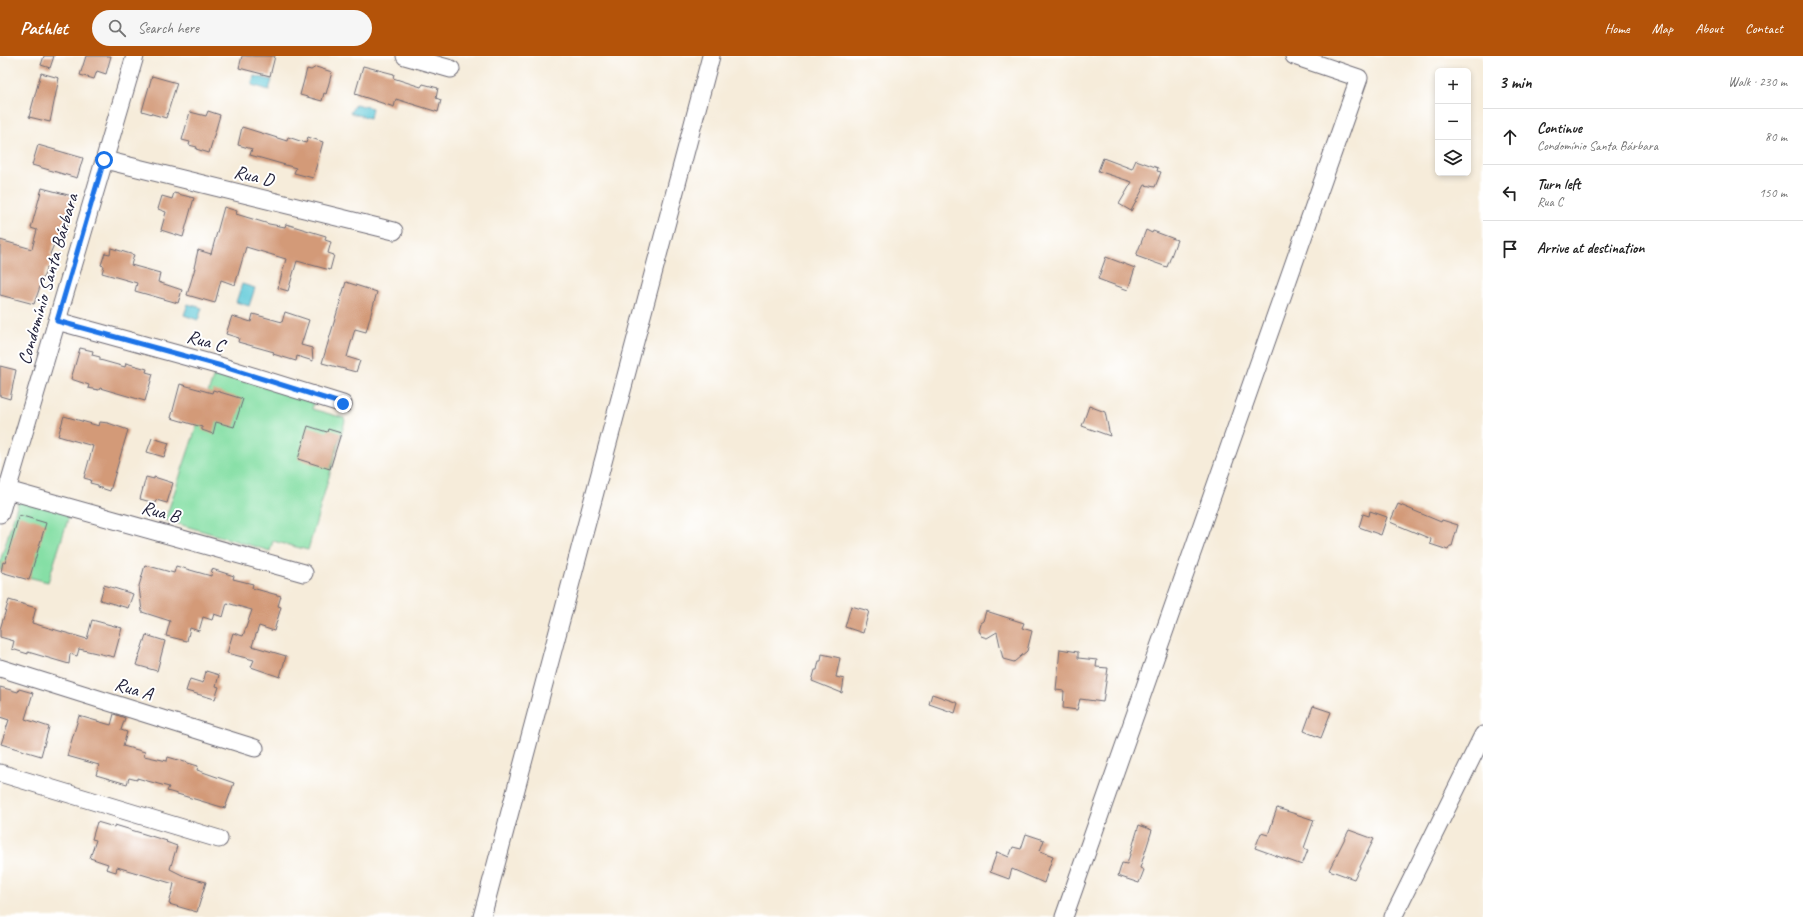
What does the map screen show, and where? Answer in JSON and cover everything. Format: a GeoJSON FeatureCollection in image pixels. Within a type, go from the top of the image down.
{"type":"FeatureCollection","features":[{"type":"Feature","properties":{"kind":"street","name":"Condomínio Santa Bárbara"},"geometry":{"type":"LineString","coordinates":[[0,514],[135,56]]}},
{"type":"Feature","properties":{"kind":"street"},"geometry":{"type":"LineString","coordinates":[[405,56],[451,69]]}},
{"type":"Feature","properties":{"kind":"street"},"geometry":{"type":"LineString","coordinates":[[482,917],[711,56]]}},
{"type":"Feature","properties":{"kind":"street"},"geometry":{"type":"LineString","coordinates":[[1064,917],[1359,78],[1294,56]]}},
{"type":"Feature","properties":{"kind":"street","name":"Rua D"},"geometry":{"type":"LineString","coordinates":[[104,160],[394,231]]}},
{"type":"Feature","properties":{"kind":"street","name":"Rua C"},"geometry":{"type":"LineString","coordinates":[[57,321],[218,365],[343,404]]}},
{"type":"Feature","properties":{"kind":"street","name":"Rua B"},"geometry":{"type":"LineString","coordinates":[[7,490],[304,573]]}},
{"type":"Feature","properties":{"kind":"street","name":"Rua A"},"geometry":{"type":"LineString","coordinates":[[0,668],[255,748]]}},
{"type":"Feature","properties":{"kind":"street"},"geometry":{"type":"LineString","coordinates":[[1393,917],[1483,735]]}},
{"type":"Feature","properties":{"kind":"street"},"geometry":{"type":"LineString","coordinates":[[0,773],[219,839]]}},
{"type":"Feature","properties":{"kind":"green space"},"geometry":{"type":"Polygon","coordinates":[[[216,369],[315,398],[312,409],[344,418],[345,421],[308,550],[273,541],[270,551],[165,520],[216,369]]]}},
{"type":"Feature","properties":{"kind":"green space"},"geometry":{"type":"Polygon","coordinates":[[[20,496],[71,510],[48,582],[0,570],[0,562],[20,496]]]}},
{"type":"Feature","properties":{"kind":"water"},"geometry":{"type":"Polygon","coordinates":[[[254,76],[272,80],[269,90],[252,85],[254,76]]]}},
{"type":"Feature","properties":{"kind":"water"},"geometry":{"type":"Polygon","coordinates":[[[355,104],[372,108],[370,118],[350,113],[355,104]]]}},
{"type":"Feature","properties":{"kind":"water"},"geometry":{"type":"Polygon","coordinates":[[[242,284],[255,288],[249,306],[236,302],[242,284]]]}},
{"type":"Feature","properties":{"kind":"water"},"geometry":{"type":"Polygon","coordinates":[[[188,304],[202,308],[198,320],[184,315],[188,304]]]}},
{"type":"Feature","properties":{"kind":"building"},"geometry":{"type":"Polygon","coordinates":[[[44,56],[54,56],[50,68],[41,65],[44,56]]]}},
{"type":"Feature","properties":{"kind":"building"},"geometry":{"type":"Polygon","coordinates":[[[86,56],[111,56],[106,74],[97,71],[94,79],[80,75],[86,56]]]}},
{"type":"Feature","properties":{"kind":"building"},"geometry":{"type":"Polygon","coordinates":[[[242,56],[275,56],[270,76],[239,68],[242,56]]]}},
{"type":"Feature","properties":{"kind":"building"},"geometry":{"type":"Polygon","coordinates":[[[363,66],[394,74],[393,78],[421,87],[423,84],[438,88],[436,98],[441,100],[438,112],[396,99],[394,107],[355,94],[363,66]]]}},
{"type":"Feature","properties":{"kind":"building"},"geometry":{"type":"Polygon","coordinates":[[[316,67],[332,72],[326,94],[324,93],[322,101],[300,95],[307,69],[311,70],[316,67]]]}},
{"type":"Feature","properties":{"kind":"building"},"geometry":{"type":"Polygon","coordinates":[[[41,73],[59,78],[50,122],[29,117],[41,73]]]}},
{"type":"Feature","properties":{"kind":"building"},"geometry":{"type":"Polygon","coordinates":[[[152,76],[177,83],[166,118],[142,111],[152,76]]]}},
{"type":"Feature","properties":{"kind":"building"},"geometry":{"type":"Polygon","coordinates":[[[208,111],[220,115],[209,153],[196,149],[197,147],[189,145],[190,142],[182,140],[190,112],[206,116],[208,111]]]}},
{"type":"Feature","properties":{"kind":"building"},"geometry":{"type":"Polygon","coordinates":[[[242,127],[287,141],[288,137],[306,143],[308,137],[323,142],[313,178],[294,173],[296,168],[250,155],[252,149],[238,145],[242,127]]]}},
{"type":"Feature","properties":{"kind":"building"},"geometry":{"type":"Polygon","coordinates":[[[38,145],[83,158],[77,178],[32,165],[38,145]]]}},
{"type":"Feature","properties":{"kind":"building"},"geometry":{"type":"Polygon","coordinates":[[[1103,158],[1132,169],[1136,160],[1158,168],[1157,171],[1161,172],[1155,187],[1145,185],[1131,211],[1119,204],[1132,182],[1098,171],[1103,158]]]}},
{"type":"Feature","properties":{"kind":"building"},"geometry":{"type":"Polygon","coordinates":[[[42,188],[72,196],[71,199],[74,200],[64,237],[58,235],[50,254],[52,255],[49,268],[47,267],[34,304],[0,295],[0,240],[32,249],[37,230],[31,228],[42,188]]]}},
{"type":"Feature","properties":{"kind":"building"},"geometry":{"type":"Polygon","coordinates":[[[174,193],[194,198],[183,237],[161,230],[166,212],[158,209],[162,196],[172,199],[174,193]]]}},
{"type":"Feature","properties":{"kind":"building"},"geometry":{"type":"Polygon","coordinates":[[[224,207],[237,211],[236,214],[269,224],[285,227],[286,224],[326,236],[325,240],[331,242],[328,253],[334,255],[330,270],[297,261],[288,291],[278,288],[286,259],[246,247],[235,285],[221,280],[215,303],[187,295],[195,268],[198,250],[211,254],[224,207]]]}},
{"type":"Feature","properties":{"kind":"building"},"geometry":{"type":"Polygon","coordinates":[[[1146,230],[1177,240],[1167,267],[1136,256],[1146,230]]]}},
{"type":"Feature","properties":{"kind":"building"},"geometry":{"type":"Polygon","coordinates":[[[111,248],[134,255],[131,265],[160,273],[158,282],[182,290],[178,303],[135,291],[137,283],[102,273],[104,266],[101,265],[105,253],[110,254],[111,248]]]}},
{"type":"Feature","properties":{"kind":"building"},"geometry":{"type":"Polygon","coordinates":[[[1106,257],[1135,268],[1128,290],[1098,279],[1106,257]]]}},
{"type":"Feature","properties":{"kind":"building"},"geometry":{"type":"Polygon","coordinates":[[[346,282],[377,292],[366,332],[355,329],[347,357],[360,361],[356,372],[322,363],[346,282]]]}},
{"type":"Feature","properties":{"kind":"building"},"geometry":{"type":"Polygon","coordinates":[[[285,312],[309,320],[301,345],[312,348],[313,361],[297,356],[296,361],[273,354],[274,352],[238,342],[239,338],[226,334],[232,316],[251,322],[253,314],[282,322],[285,312]]]}},
{"type":"Feature","properties":{"kind":"building"},"geometry":{"type":"Polygon","coordinates":[[[80,348],[93,351],[92,355],[100,357],[100,360],[125,367],[126,363],[147,369],[146,372],[153,374],[145,401],[100,388],[99,390],[88,388],[89,385],[71,379],[80,348]]]}},
{"type":"Feature","properties":{"kind":"building"},"geometry":{"type":"Polygon","coordinates":[[[0,366],[16,370],[10,399],[0,396],[0,366]]]}},
{"type":"Feature","properties":{"kind":"building"},"geometry":{"type":"Polygon","coordinates":[[[180,384],[212,393],[213,390],[243,399],[234,427],[216,422],[213,434],[202,430],[202,427],[171,418],[180,384]]]}},
{"type":"Feature","properties":{"kind":"building"},"geometry":{"type":"Polygon","coordinates":[[[1089,406],[1105,412],[1110,436],[1082,426],[1089,406]]]}},
{"type":"Feature","properties":{"kind":"building"},"geometry":{"type":"Polygon","coordinates":[[[64,416],[99,426],[100,422],[108,423],[128,430],[110,491],[90,483],[91,480],[84,478],[93,446],[58,436],[64,416]]]}},
{"type":"Feature","properties":{"kind":"building"},"geometry":{"type":"Polygon","coordinates":[[[308,426],[327,432],[328,429],[341,433],[330,469],[298,459],[308,426]]]}},
{"type":"Feature","properties":{"kind":"building"},"geometry":{"type":"Polygon","coordinates":[[[152,438],[169,443],[164,457],[147,452],[152,438]]]}},
{"type":"Feature","properties":{"kind":"building"},"geometry":{"type":"Polygon","coordinates":[[[146,477],[154,479],[154,477],[173,483],[167,503],[156,500],[155,503],[140,499],[146,477]]]}},
{"type":"Feature","properties":{"kind":"building"},"geometry":{"type":"Polygon","coordinates":[[[1398,504],[1441,522],[1442,520],[1458,525],[1452,546],[1450,546],[1448,550],[1430,544],[1431,539],[1390,522],[1398,504]]]}},
{"type":"Feature","properties":{"kind":"building"},"geometry":{"type":"Polygon","coordinates":[[[1370,511],[1387,517],[1381,535],[1359,527],[1363,514],[1369,516],[1370,511]]]}},
{"type":"Feature","properties":{"kind":"building"},"geometry":{"type":"Polygon","coordinates":[[[19,515],[46,523],[29,580],[1,572],[19,515]]]}},
{"type":"Feature","properties":{"kind":"building"},"geometry":{"type":"Polygon","coordinates":[[[145,565],[174,573],[176,566],[211,576],[212,569],[234,576],[233,579],[253,584],[252,588],[281,596],[278,606],[281,607],[274,631],[259,626],[252,646],[286,656],[280,677],[251,667],[254,660],[227,653],[233,633],[243,636],[252,610],[227,603],[223,617],[214,614],[212,620],[203,617],[199,631],[190,628],[187,641],[166,636],[170,621],[142,612],[139,586],[145,565]]]}},
{"type":"Feature","properties":{"kind":"building"},"geometry":{"type":"Polygon","coordinates":[[[104,585],[133,594],[128,608],[100,600],[104,585]]]}},
{"type":"Feature","properties":{"kind":"building"},"geometry":{"type":"Polygon","coordinates":[[[9,600],[36,608],[32,623],[87,639],[92,620],[122,628],[114,657],[79,649],[77,656],[70,654],[69,664],[12,649],[14,641],[0,637],[0,629],[9,600]]]}},
{"type":"Feature","properties":{"kind":"building"},"geometry":{"type":"Polygon","coordinates":[[[851,606],[869,611],[863,633],[845,627],[851,606]]]}},
{"type":"Feature","properties":{"kind":"building"},"geometry":{"type":"Polygon","coordinates":[[[986,611],[1024,623],[1022,628],[1032,631],[1027,651],[1014,662],[1003,659],[997,632],[987,638],[981,636],[978,630],[986,611]]]}},
{"type":"Feature","properties":{"kind":"building"},"geometry":{"type":"Polygon","coordinates":[[[146,635],[165,641],[157,671],[136,665],[146,635]]]}},
{"type":"Feature","properties":{"kind":"building"},"geometry":{"type":"Polygon","coordinates":[[[1060,649],[1078,652],[1078,658],[1097,660],[1096,667],[1108,668],[1103,702],[1080,699],[1077,710],[1063,708],[1064,691],[1056,690],[1060,649]]]}},
{"type":"Feature","properties":{"kind":"building"},"geometry":{"type":"Polygon","coordinates":[[[822,654],[840,658],[836,677],[844,679],[842,693],[812,681],[819,661],[821,661],[822,654]]]}},
{"type":"Feature","properties":{"kind":"building"},"geometry":{"type":"Polygon","coordinates":[[[206,671],[219,675],[216,686],[219,687],[215,699],[186,691],[190,679],[203,683],[206,671]]]}},
{"type":"Feature","properties":{"kind":"building"},"geometry":{"type":"Polygon","coordinates":[[[0,687],[18,692],[19,689],[33,693],[25,719],[49,727],[41,756],[1,744],[9,720],[0,717],[0,687]]]}},
{"type":"Feature","properties":{"kind":"building"},"geometry":{"type":"Polygon","coordinates":[[[932,694],[958,703],[955,713],[929,704],[932,694]]]}},
{"type":"Feature","properties":{"kind":"building"},"geometry":{"type":"Polygon","coordinates":[[[1313,706],[1331,712],[1321,738],[1304,731],[1313,706]]]}},
{"type":"Feature","properties":{"kind":"building"},"geometry":{"type":"Polygon","coordinates":[[[114,714],[125,718],[121,730],[127,732],[123,746],[145,752],[144,756],[167,761],[168,757],[198,766],[197,770],[234,783],[225,808],[167,791],[169,787],[137,778],[137,780],[129,778],[127,784],[96,775],[99,765],[67,756],[79,716],[111,725],[114,714]]]}},
{"type":"Feature","properties":{"kind":"building"},"geometry":{"type":"Polygon","coordinates":[[[1277,808],[1314,820],[1304,848],[1308,850],[1302,865],[1255,848],[1261,833],[1268,835],[1277,808]]]}},
{"type":"Feature","properties":{"kind":"building"},"geometry":{"type":"Polygon","coordinates":[[[97,822],[114,827],[115,825],[167,841],[166,842],[177,846],[170,869],[184,876],[206,882],[197,912],[169,904],[174,884],[117,867],[116,872],[106,869],[108,864],[90,858],[96,840],[92,839],[97,822]]]}},
{"type":"Feature","properties":{"kind":"building"},"geometry":{"type":"Polygon","coordinates":[[[1139,825],[1152,830],[1140,868],[1144,870],[1139,883],[1118,876],[1122,863],[1127,864],[1139,825]]]}},
{"type":"Feature","properties":{"kind":"building"},"geometry":{"type":"Polygon","coordinates":[[[1349,830],[1374,839],[1354,879],[1329,870],[1349,830]]]}},
{"type":"Feature","properties":{"kind":"building"},"geometry":{"type":"Polygon","coordinates":[[[1026,834],[1044,840],[1040,851],[1053,856],[1044,883],[1012,869],[1009,879],[990,872],[997,852],[1009,857],[1013,847],[1021,849],[1026,834]]]}},
{"type":"Feature","properties":{"kind":"route"},"geometry":{"type":"LineString","coordinates":[[104,160],[57,321],[218,365],[343,404]]}}]}
